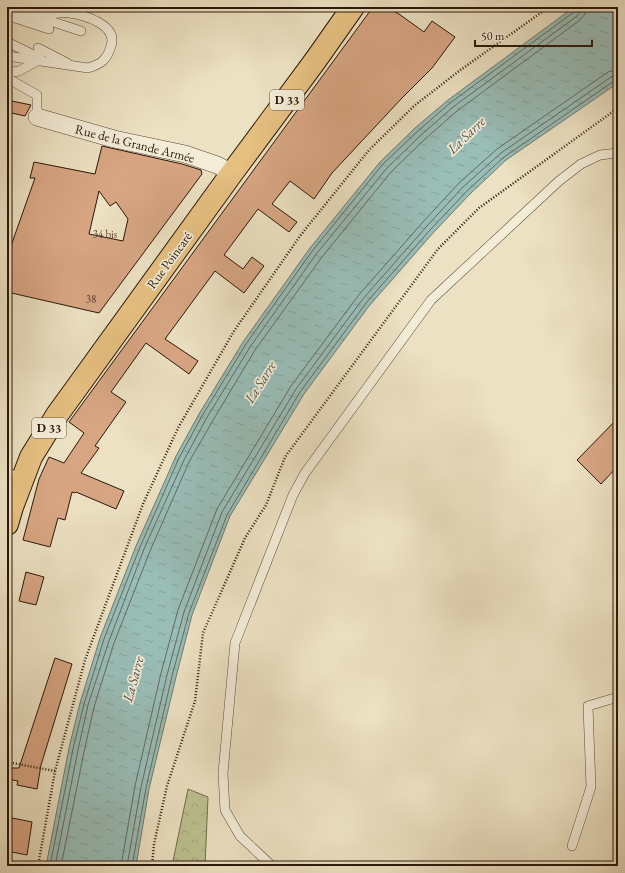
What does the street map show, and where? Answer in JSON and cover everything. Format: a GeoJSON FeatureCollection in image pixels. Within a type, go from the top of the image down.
{"type":"FeatureCollection","features":[{"type":"Feature","properties":{"kind":"main road","name":"Rue Poincaré"},"geometry":{"type":"LineString","coordinates":[[7,524],[12,507],[14,480],[31,457],[57,415],[232,173],[315,62],[353,7]]}},
{"type":"Feature","properties":{"kind":"street","name":"Rue de la Grande Armée"},"geometry":{"type":"LineString","coordinates":[[37,117],[114,139],[185,154],[217,165],[232,173]]}},
{"type":"Feature","properties":{"kind":"lane"},"geometry":{"type":"LineString","coordinates":[[7,14],[42,15],[68,13],[94,19],[108,28],[113,42],[108,55],[99,64],[88,68],[7,56]]}},
{"type":"Feature","properties":{"kind":"lane"},"geometry":{"type":"LineString","coordinates":[[7,14],[49,29]]}},
{"type":"Feature","properties":{"kind":"lane"},"geometry":{"type":"LineString","coordinates":[[31,14],[81,31]]}},
{"type":"Feature","properties":{"kind":"lane"},"geometry":{"type":"LineString","coordinates":[[7,42],[47,62]]}},
{"type":"Feature","properties":{"kind":"lane"},"geometry":{"type":"LineString","coordinates":[[38,48],[73,66]]}},
{"type":"Feature","properties":{"kind":"lane"},"geometry":{"type":"LineString","coordinates":[[7,52],[19,58]]}},
{"type":"Feature","properties":{"kind":"lane"},"geometry":{"type":"LineString","coordinates":[[7,73],[19,71],[37,61]]}},
{"type":"Feature","properties":{"kind":"lane"},"geometry":{"type":"LineString","coordinates":[[7,78],[37,95],[37,117]]}},
{"type":"Feature","properties":{"kind":"lane"},"geometry":{"type":"LineString","coordinates":[[272,866],[240,836],[225,810],[223,773],[235,644],[293,495],[305,473],[431,300],[559,181],[581,164],[600,155],[618,153]]}},
{"type":"Feature","properties":{"kind":"lane"},"geometry":{"type":"LineString","coordinates":[[572,846],[591,787],[588,706],[618,697]]}},
{"type":"Feature","properties":{"kind":"path"},"geometry":{"type":"LineString","coordinates":[[38,866],[55,771],[85,660],[144,504],[178,428],[234,331],[300,236],[369,150],[414,106],[459,71],[549,7]]}},
{"type":"Feature","properties":{"kind":"path"},"geometry":{"type":"LineString","coordinates":[[7,762],[55,771]]}},
{"type":"Feature","properties":{"kind":"green space"},"geometry":{"type":"Polygon","coordinates":[[[188,789],[208,797],[205,866],[172,866],[188,789]]]}},
{"type":"Feature","properties":{"kind":"water","name":"La Sarre"},"geometry":{"type":"Polygon","coordinates":[[[574,7],[618,7],[618,83],[506,160],[470,194],[433,233],[369,306],[304,394],[230,516],[192,615],[149,789],[136,866],[46,866],[69,748],[80,703],[100,638],[136,546],[176,456],[199,414],[243,342],[310,248],[380,162],[415,128],[448,100],[574,7]]]}},
{"type":"Feature","properties":{"kind":"building"},"geometry":{"type":"Polygon","coordinates":[[[373,7],[386,7],[399,14],[424,32],[432,21],[455,37],[432,68],[332,173],[314,199],[290,181],[272,204],[297,222],[289,232],[258,209],[224,255],[243,269],[252,257],[264,266],[244,293],[215,271],[165,339],[198,361],[189,374],[146,343],[111,392],[126,402],[95,446],[99,448],[81,473],[124,491],[116,509],[76,492],[72,492],[65,520],[58,518],[50,547],[23,540],[39,479],[49,457],[64,463],[84,433],[69,422],[373,7]]]}},
{"type":"Feature","properties":{"kind":"building"},"geometry":{"type":"Polygon","coordinates":[[[7,100],[31,105],[25,116],[7,112],[7,100]]]}},
{"type":"Feature","properties":{"kind":"building"},"geometry":{"type":"Polygon","coordinates":[[[102,146],[182,164],[201,170],[202,174],[99,313],[7,292],[7,265],[12,243],[35,178],[30,178],[34,162],[95,174],[102,146]],[[99,191],[89,234],[123,241],[128,219],[116,202],[110,206],[99,191]]]}},
{"type":"Feature","properties":{"kind":"building"},"geometry":{"type":"Polygon","coordinates":[[[618,418],[618,466],[601,484],[577,460],[618,418]]]}},
{"type":"Feature","properties":{"kind":"building"},"geometry":{"type":"Polygon","coordinates":[[[26,572],[44,577],[36,605],[19,601],[26,572]]]}},
{"type":"Feature","properties":{"kind":"building"},"geometry":{"type":"Polygon","coordinates":[[[55,658],[72,664],[41,765],[37,789],[17,785],[18,781],[7,779],[7,768],[19,768],[55,658]]]}},
{"type":"Feature","properties":{"kind":"building"},"geometry":{"type":"Polygon","coordinates":[[[7,817],[32,822],[27,855],[7,851],[7,817]]]}}]}
